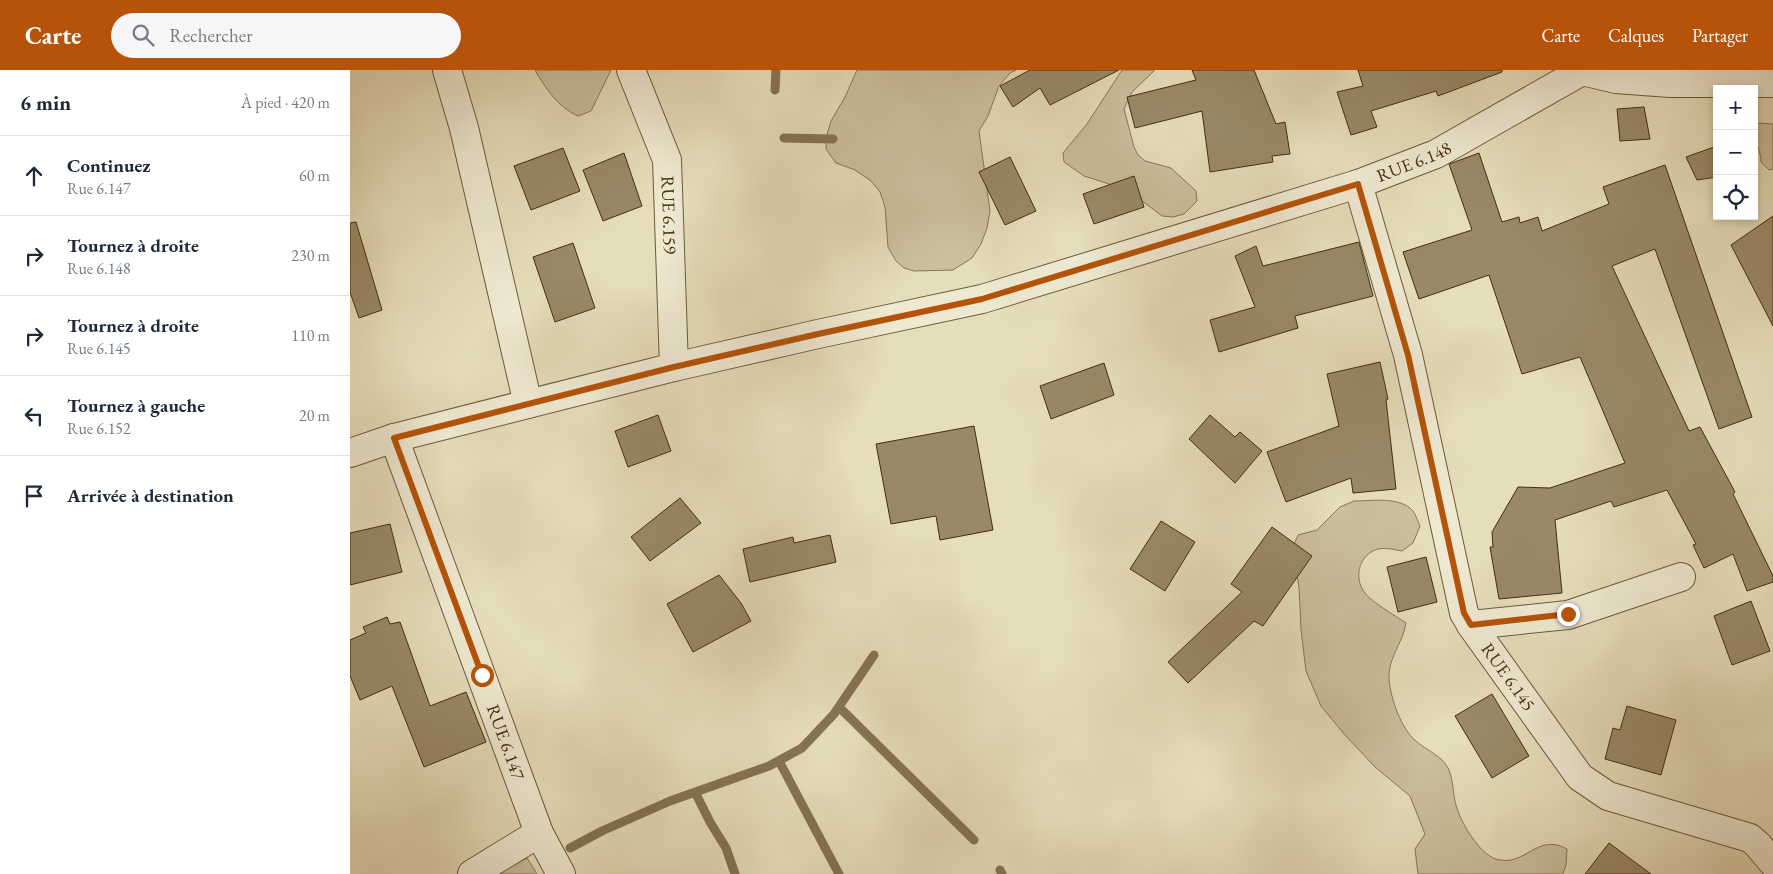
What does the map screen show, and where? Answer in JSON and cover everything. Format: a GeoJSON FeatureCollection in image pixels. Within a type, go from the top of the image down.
{"type":"FeatureCollection","features":[{"type":"Feature","properties":{"kind":"street"},"geometry":{"type":"LineString","coordinates":[[447,70],[464,128],[528,404]]}},
{"type":"Feature","properties":{"kind":"street","name":"RUE 6.159"},"geometry":{"type":"LineString","coordinates":[[631,70],[667,160],[674,367]]}},
{"type":"Feature","properties":{"kind":"street","name":"RUE 6.148"},"geometry":{"type":"LineString","coordinates":[[350,453],[394,438],[674,367],[982,299],[1358,184],[1436,154],[1581,70],[1616,78],[1670,83],[1773,83]]}},
{"type":"Feature","properties":{"kind":"street","name":"RUE 6.145"},"geometry":{"type":"LineString","coordinates":[[1358,184],[1408,355],[1464,613],[1471,625],[1580,777],[1593,788],[1608,796],[1750,838],[1758,844],[1773,863]]}},
{"type":"Feature","properties":{"kind":"street","name":"RUE 6.147"},"geometry":{"type":"LineString","coordinates":[[394,438],[539,833],[561,874]]}},
{"type":"Feature","properties":{"kind":"street"},"geometry":{"type":"LineString","coordinates":[[1471,625],[1568,614],[1680,577]]}},
{"type":"Feature","properties":{"kind":"street"},"geometry":{"type":"LineString","coordinates":[[472,874],[539,833]]}},
{"type":"Feature","properties":{"kind":"shaded area"},"geometry":{"type":"Polygon","coordinates":[[[535,70],[611,70],[591,111],[578,116],[553,97],[535,70]]]}},
{"type":"Feature","properties":{"kind":"shaded area"},"geometry":{"type":"Polygon","coordinates":[[[857,70],[1016,70],[1010,73],[999,86],[988,116],[979,131],[990,211],[987,228],[981,244],[972,258],[953,270],[914,271],[904,268],[896,261],[888,247],[885,207],[880,192],[871,181],[855,170],[836,163],[826,149],[826,138],[831,121],[845,97],[857,70]]]}},
{"type":"Feature","properties":{"kind":"shaded area"},"geometry":{"type":"Polygon","coordinates":[[[1122,70],[1155,70],[1132,92],[1124,109],[1138,155],[1145,161],[1171,168],[1196,191],[1197,201],[1184,214],[1173,217],[1162,216],[1128,190],[1084,176],[1064,162],[1063,153],[1087,124],[1122,70]]]}},
{"type":"Feature","properties":{"kind":"shaded area"},"geometry":{"type":"Polygon","coordinates":[[[1758,124],[1773,124],[1773,169],[1769,170],[1761,162],[1758,147],[1758,124]]]}},
{"type":"Feature","properties":{"kind":"shaded area"},"geometry":{"type":"Polygon","coordinates":[[[1385,500],[1401,503],[1413,511],[1420,526],[1413,543],[1402,551],[1386,548],[1371,552],[1366,556],[1359,571],[1360,583],[1368,597],[1406,623],[1389,672],[1392,696],[1401,721],[1411,736],[1434,753],[1448,768],[1458,812],[1471,836],[1483,851],[1496,859],[1506,860],[1515,859],[1539,847],[1557,845],[1567,849],[1566,865],[1563,874],[1418,874],[1415,849],[1425,834],[1410,796],[1375,767],[1321,706],[1306,671],[1301,630],[1299,587],[1292,549],[1298,535],[1317,530],[1340,507],[1354,501],[1385,500]]]}},
{"type":"Feature","properties":{"kind":"shaded area"},"geometry":{"type":"Polygon","coordinates":[[[527,858],[537,874],[498,874],[527,858]]]}},
{"type":"Feature","properties":{"kind":"building"},"geometry":{"type":"Polygon","coordinates":[[[1030,70],[1119,70],[1050,105],[1040,88],[1013,107],[1000,86],[1030,70]]]}},
{"type":"Feature","properties":{"kind":"building"},"geometry":{"type":"Polygon","coordinates":[[[1192,70],[1254,70],[1276,124],[1285,122],[1290,154],[1272,156],[1273,162],[1210,172],[1202,111],[1135,128],[1127,97],[1196,80],[1192,70]]]}},
{"type":"Feature","properties":{"kind":"building"},"geometry":{"type":"Polygon","coordinates":[[[1358,70],[1502,70],[1502,72],[1438,96],[1436,91],[1371,111],[1377,127],[1351,135],[1337,92],[1363,86],[1358,70]]]}},
{"type":"Feature","properties":{"kind":"building"},"geometry":{"type":"Polygon","coordinates":[[[1644,107],[1650,139],[1620,141],[1617,109],[1644,107]]]}},
{"type":"Feature","properties":{"kind":"building"},"geometry":{"type":"Polygon","coordinates":[[[1713,147],[1713,178],[1697,180],[1686,157],[1713,147]]]}},
{"type":"Feature","properties":{"kind":"building"},"geometry":{"type":"Polygon","coordinates":[[[563,148],[580,191],[531,210],[514,166],[563,148]]]}},
{"type":"Feature","properties":{"kind":"building"},"geometry":{"type":"Polygon","coordinates":[[[624,153],[642,206],[603,221],[583,170],[624,153]]]}},
{"type":"Feature","properties":{"kind":"building"},"geometry":{"type":"Polygon","coordinates":[[[1479,153],[1502,222],[1519,217],[1520,223],[1538,217],[1542,231],[1609,204],[1603,187],[1665,165],[1752,417],[1719,429],[1655,249],[1612,266],[1689,431],[1700,427],[1735,492],[1733,494],[1773,576],[1773,582],[1747,591],[1733,554],[1704,568],[1693,545],[1696,544],[1667,490],[1614,507],[1611,501],[1555,520],[1562,593],[1499,599],[1490,547],[1493,547],[1492,532],[1518,487],[1550,488],[1625,463],[1580,357],[1522,374],[1489,275],[1419,299],[1403,252],[1472,230],[1449,164],[1479,153]]]}},
{"type":"Feature","properties":{"kind":"building"},"geometry":{"type":"Polygon","coordinates":[[[1010,157],[1036,211],[1005,225],[979,172],[1010,157]]]}},
{"type":"Feature","properties":{"kind":"building"},"geometry":{"type":"Polygon","coordinates":[[[1134,176],[1144,207],[1094,224],[1083,194],[1134,176]]]}},
{"type":"Feature","properties":{"kind":"building"},"geometry":{"type":"Polygon","coordinates":[[[1773,216],[1773,326],[1731,245],[1773,216]]]}},
{"type":"Feature","properties":{"kind":"building"},"geometry":{"type":"Polygon","coordinates":[[[356,222],[382,310],[359,318],[350,292],[350,223],[356,222]]]}},
{"type":"Feature","properties":{"kind":"building"},"geometry":{"type":"Polygon","coordinates":[[[1359,242],[1373,296],[1295,316],[1298,328],[1219,352],[1210,320],[1255,307],[1235,256],[1256,246],[1263,266],[1359,242]]]}},
{"type":"Feature","properties":{"kind":"building"},"geometry":{"type":"Polygon","coordinates":[[[573,243],[595,308],[555,322],[533,257],[573,243]]]}},
{"type":"Feature","properties":{"kind":"building"},"geometry":{"type":"Polygon","coordinates":[[[1380,362],[1388,399],[1386,400],[1396,489],[1353,493],[1351,478],[1286,502],[1267,452],[1339,426],[1327,374],[1380,362]]]}},
{"type":"Feature","properties":{"kind":"building"},"geometry":{"type":"Polygon","coordinates":[[[1104,363],[1114,395],[1051,419],[1040,386],[1104,363]]]}},
{"type":"Feature","properties":{"kind":"building"},"geometry":{"type":"Polygon","coordinates":[[[658,415],[671,451],[628,467],[615,431],[658,415]]]}},
{"type":"Feature","properties":{"kind":"building"},"geometry":{"type":"Polygon","coordinates":[[[1210,415],[1235,437],[1240,432],[1262,451],[1235,483],[1189,439],[1210,415]]]}},
{"type":"Feature","properties":{"kind":"building"},"geometry":{"type":"Polygon","coordinates":[[[974,426],[993,530],[940,540],[936,516],[891,524],[876,444],[974,426]]]}},
{"type":"Feature","properties":{"kind":"building"},"geometry":{"type":"Polygon","coordinates":[[[680,498],[701,523],[650,561],[631,537],[680,498]]]}},
{"type":"Feature","properties":{"kind":"building"},"geometry":{"type":"Polygon","coordinates":[[[1161,521],[1195,542],[1165,591],[1130,569],[1161,521]]]}},
{"type":"Feature","properties":{"kind":"building"},"geometry":{"type":"Polygon","coordinates":[[[390,524],[402,572],[350,585],[350,533],[390,524]]]}},
{"type":"Feature","properties":{"kind":"building"},"geometry":{"type":"Polygon","coordinates":[[[1272,527],[1312,556],[1263,626],[1254,621],[1188,683],[1168,662],[1242,592],[1231,584],[1272,527]]]}},
{"type":"Feature","properties":{"kind":"building"},"geometry":{"type":"Polygon","coordinates":[[[830,535],[836,562],[750,582],[743,549],[793,537],[794,543],[830,535]]]}},
{"type":"Feature","properties":{"kind":"building"},"geometry":{"type":"Polygon","coordinates":[[[1426,557],[1437,602],[1398,612],[1387,567],[1426,557]]]}},
{"type":"Feature","properties":{"kind":"building"},"geometry":{"type":"Polygon","coordinates":[[[719,575],[741,603],[751,621],[693,652],[667,604],[719,575]]]}},
{"type":"Feature","properties":{"kind":"building"},"geometry":{"type":"Polygon","coordinates":[[[1751,601],[1770,651],[1732,665],[1714,616],[1751,601]]]}},
{"type":"Feature","properties":{"kind":"building"},"geometry":{"type":"Polygon","coordinates":[[[387,617],[390,624],[400,622],[430,706],[466,692],[486,742],[424,767],[392,686],[360,700],[350,676],[350,640],[366,633],[363,627],[387,617]]]}},
{"type":"Feature","properties":{"kind":"building"},"geometry":{"type":"Polygon","coordinates":[[[1492,694],[1529,756],[1492,778],[1455,716],[1492,694]]]}},
{"type":"Feature","properties":{"kind":"building"},"geometry":{"type":"Polygon","coordinates":[[[1627,706],[1676,720],[1661,775],[1605,759],[1613,728],[1620,730],[1627,706]]]}},
{"type":"Feature","properties":{"kind":"building"},"geometry":{"type":"Polygon","coordinates":[[[1609,843],[1651,874],[1585,874],[1609,843]]]}},
{"type":"Feature","properties":{"kind":"waterway"},"geometry":{"type":"LineString","coordinates":[[775,90],[776,70]]}},
{"type":"Feature","properties":{"kind":"waterway"},"geometry":{"type":"LineString","coordinates":[[784,138],[833,139]]}},
{"type":"Feature","properties":{"kind":"waterway"},"geometry":{"type":"LineString","coordinates":[[570,848],[602,831],[670,801],[769,766],[802,748],[834,714],[874,655]]}},
{"type":"Feature","properties":{"kind":"waterway"},"geometry":{"type":"LineString","coordinates":[[839,707],[974,840]]}},
{"type":"Feature","properties":{"kind":"waterway"},"geometry":{"type":"LineString","coordinates":[[779,761],[839,874]]}},
{"type":"Feature","properties":{"kind":"waterway"},"geometry":{"type":"LineString","coordinates":[[695,792],[726,848],[735,874]]}},
{"type":"Feature","properties":{"kind":"waterway"},"geometry":{"type":"LineString","coordinates":[[1000,870],[1002,874]]}},
{"type":"Feature","properties":{"kind":"route"},"geometry":{"type":"LineString","coordinates":[[482,675],[394,438],[674,367],[982,299],[1358,184],[1408,355],[1464,613],[1471,625],[1568,614]]}}]}
